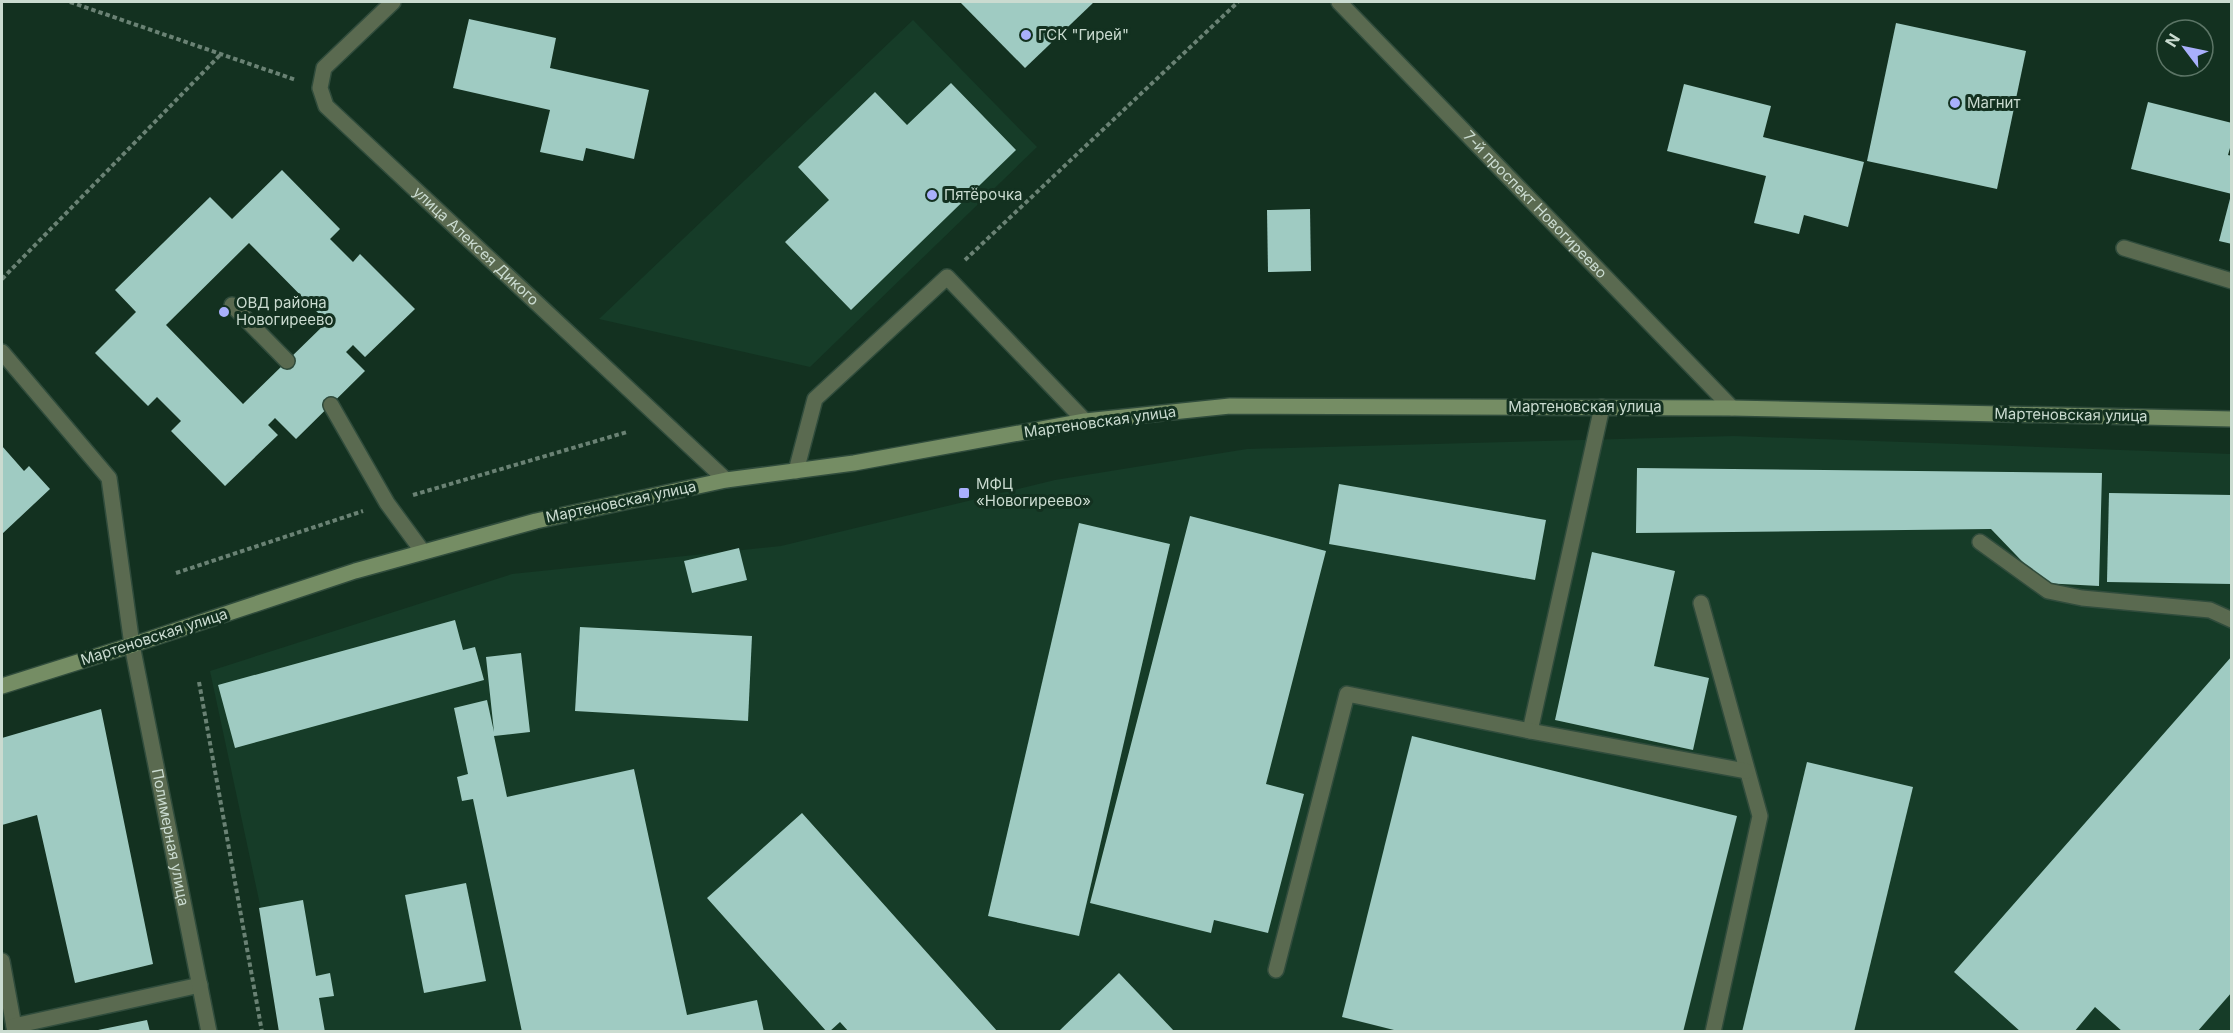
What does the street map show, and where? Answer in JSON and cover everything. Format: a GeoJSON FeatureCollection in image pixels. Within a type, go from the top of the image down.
{"type":"FeatureCollection","features":[{"type":"Feature","properties":{"kind":"street"},"geometry":{"type":"LineString","coordinates":[[320,88],[324,68],[393,2]]}},
{"type":"Feature","properties":{"kind":"street","name":"7-й проспект Новогиреево"},"geometry":{"type":"LineString","coordinates":[[1339,2],[1732,408]]}},
{"type":"Feature","properties":{"kind":"street","name":"улица Алексея Дикого"},"geometry":{"type":"LineString","coordinates":[[320,88],[326,106],[726,480]]}},
{"type":"Feature","properties":{"kind":"street"},"geometry":{"type":"LineString","coordinates":[[2124,248],[2232,281]]}},
{"type":"Feature","properties":{"kind":"street"},"geometry":{"type":"LineString","coordinates":[[796,471],[815,399],[947,277],[1085,421]]}},
{"type":"Feature","properties":{"kind":"street"},"geometry":{"type":"LineString","coordinates":[[232,305],[287,361]]}},
{"type":"Feature","properties":{"kind":"street","name":"Полимерная улица"},"geometry":{"type":"LineString","coordinates":[[2,352],[109,478],[132,645],[209,1032]]}},
{"type":"Feature","properties":{"kind":"street"},"geometry":{"type":"LineString","coordinates":[[330,405],[387,503],[423,552]]}},
{"type":"Feature","properties":{"kind":"street","name":"Мартеновская улица"},"geometry":{"type":"LineString","coordinates":[[2,686],[356,571],[536,520],[726,480],[854,463],[1085,421],[1230,406],[1732,408],[2232,419]]}},
{"type":"Feature","properties":{"kind":"street"},"geometry":{"type":"LineString","coordinates":[[1530,731],[1602,407]]}},
{"type":"Feature","properties":{"kind":"street"},"geometry":{"type":"LineString","coordinates":[[1980,542],[2048,591],[2082,598],[2210,610],[2232,620]]}},
{"type":"Feature","properties":{"kind":"street"},"geometry":{"type":"LineString","coordinates":[[1701,603],[1760,816],[1713,1032]]}},
{"type":"Feature","properties":{"kind":"street"},"geometry":{"type":"LineString","coordinates":[[1276,970],[1347,694],[1746,771]]}},
{"type":"Feature","properties":{"kind":"street"},"geometry":{"type":"LineString","coordinates":[[2,961],[15,1029],[200,985]]}},
{"type":"Feature","properties":{"kind":"path"},"geometry":{"type":"LineString","coordinates":[[70,2],[320,88]]}},
{"type":"Feature","properties":{"kind":"path"},"geometry":{"type":"LineString","coordinates":[[947,277],[1238,2]]}},
{"type":"Feature","properties":{"kind":"path"},"geometry":{"type":"LineString","coordinates":[[2,279],[221,54]]}},
{"type":"Feature","properties":{"kind":"path"},"geometry":{"type":"LineString","coordinates":[[199,682],[262,1032]]}},
{"type":"Feature","properties":{"kind":"shaded area"},"geometry":{"type":"Polygon","coordinates":[[[913,20],[1037,147],[810,367],[599,319],[913,20]]]}},
{"type":"Feature","properties":{"kind":"shaded area"},"geometry":{"type":"Polygon","coordinates":[[[1734,436],[2231,454],[2231,1031],[287,1031],[210,671],[512,574],[781,546],[1055,480],[1247,449],[1734,436]]]}},
{"type":"Feature","properties":{"kind":"building","name":"ГСК \"Гирей\""},"geometry":{"type":"Polygon","coordinates":[[[960,2],[1094,2],[1025,68],[960,2]]]}},
{"type":"Feature","properties":{"kind":"building"},"geometry":{"type":"Polygon","coordinates":[[[469,19],[556,38],[550,68],[649,90],[634,159],[586,148],[583,161],[540,152],[550,110],[453,88],[469,19]]]}},
{"type":"Feature","properties":{"kind":"building"},"geometry":{"type":"Polygon","coordinates":[[[1896,23],[2026,51],[1997,189],[1867,161],[1896,23]]]}},
{"type":"Feature","properties":{"kind":"building"},"geometry":{"type":"Polygon","coordinates":[[[951,83],[1016,150],[851,310],[785,242],[829,200],[798,167],[875,92],[907,125],[951,83]]]}},
{"type":"Feature","properties":{"kind":"building"},"geometry":{"type":"Polygon","coordinates":[[[1684,84],[1771,106],[1763,137],[1864,162],[1848,227],[1804,215],[1799,234],[1754,223],[1766,176],[1667,151],[1684,84]]]}},
{"type":"Feature","properties":{"kind":"building"},"geometry":{"type":"Polygon","coordinates":[[[2148,102],[2232,123],[2232,141],[2228,155],[2232,156],[2232,194],[2131,169],[2148,102]]]}},
{"type":"Feature","properties":{"kind":"building"},"geometry":{"type":"Polygon","coordinates":[[[282,170],[340,229],[330,239],[353,262],[360,254],[415,309],[365,357],[353,345],[346,352],[365,371],[296,439],[275,418],[268,425],[278,435],[225,486],[171,431],[181,421],[157,397],[148,406],[95,353],[136,312],[115,290],[210,197],[232,219],[282,170]],[[249,243],[166,325],[243,404],[327,322],[249,243]]]}},
{"type":"Feature","properties":{"kind":"building"},"geometry":{"type":"Polygon","coordinates":[[[2232,195],[2232,244],[2219,241],[2232,195]]]}},
{"type":"Feature","properties":{"kind":"building"},"geometry":{"type":"Polygon","coordinates":[[[1310,209],[1311,271],[1268,272],[1267,210],[1310,209]]]}},
{"type":"Feature","properties":{"kind":"building"},"geometry":{"type":"Polygon","coordinates":[[[2,446],[24,471],[29,466],[50,489],[2,534],[2,446]]]}},
{"type":"Feature","properties":{"kind":"building"},"geometry":{"type":"Polygon","coordinates":[[[1637,468],[2102,473],[2099,586],[2043,583],[1991,529],[1636,533],[1637,468]]]}},
{"type":"Feature","properties":{"kind":"building"},"geometry":{"type":"Polygon","coordinates":[[[1339,484],[1546,520],[1535,580],[1329,544],[1339,484]]]}},
{"type":"Feature","properties":{"kind":"building"},"geometry":{"type":"Polygon","coordinates":[[[2109,493],[2232,495],[2232,584],[2107,582],[2109,493]]]}},
{"type":"Feature","properties":{"kind":"building"},"geometry":{"type":"Polygon","coordinates":[[[1190,516],[1326,551],[1266,784],[1304,794],[1268,933],[1214,920],[1211,933],[1090,903],[1190,516]]]}},
{"type":"Feature","properties":{"kind":"building"},"geometry":{"type":"Polygon","coordinates":[[[1079,523],[1170,544],[1079,936],[988,916],[1079,523]]]}},
{"type":"Feature","properties":{"kind":"building"},"geometry":{"type":"Polygon","coordinates":[[[739,548],[747,580],[692,593],[684,561],[739,548]]]}},
{"type":"Feature","properties":{"kind":"building"},"geometry":{"type":"Polygon","coordinates":[[[1592,552],[1675,571],[1654,666],[1709,678],[1693,750],[1555,720],[1592,552]]]}},
{"type":"Feature","properties":{"kind":"building"},"geometry":{"type":"Polygon","coordinates":[[[455,620],[463,650],[475,647],[484,680],[235,748],[218,685],[455,620]]]}},
{"type":"Feature","properties":{"kind":"building"},"geometry":{"type":"Polygon","coordinates":[[[580,627],[752,636],[748,721],[575,711],[580,627]]]}},
{"type":"Feature","properties":{"kind":"building"},"geometry":{"type":"Polygon","coordinates":[[[521,653],[530,732],[494,736],[507,797],[634,769],[687,1015],[757,1000],[764,1032],[522,1032],[473,799],[462,801],[457,777],[468,774],[454,708],[487,700],[494,732],[486,657],[521,653]]]}},
{"type":"Feature","properties":{"kind":"building"},"geometry":{"type":"Polygon","coordinates":[[[2232,656],[2232,992],[2197,1032],[2123,1032],[2095,1007],[2074,1032],[2021,1032],[1954,972],[2232,656]]]}},
{"type":"Feature","properties":{"kind":"building"},"geometry":{"type":"Polygon","coordinates":[[[101,709],[153,964],[75,983],[37,815],[2,825],[2,738],[101,709]]]}},
{"type":"Feature","properties":{"kind":"building"},"geometry":{"type":"Polygon","coordinates":[[[1412,736],[1737,816],[1683,1032],[1402,1032],[1342,1017],[1412,736]]]}},
{"type":"Feature","properties":{"kind":"building"},"geometry":{"type":"Polygon","coordinates":[[[1807,762],[1913,787],[1854,1032],[1742,1032],[1807,762]]]}},
{"type":"Feature","properties":{"kind":"building"},"geometry":{"type":"Polygon","coordinates":[[[802,813],[998,1032],[849,1032],[840,1022],[827,1032],[707,898],[802,813]]]}},
{"type":"Feature","properties":{"kind":"building"},"geometry":{"type":"Polygon","coordinates":[[[466,883],[486,981],[424,993],[405,895],[466,883]]]}},
{"type":"Feature","properties":{"kind":"building"},"geometry":{"type":"Polygon","coordinates":[[[303,900],[316,976],[330,973],[334,996],[319,998],[325,1032],[279,1032],[259,908],[303,900]]]}},
{"type":"Feature","properties":{"kind":"building"},"geometry":{"type":"Polygon","coordinates":[[[1119,973],[1175,1032],[1058,1032],[1119,973]]]}},
{"type":"Feature","properties":{"kind":"building"},"geometry":{"type":"Polygon","coordinates":[[[147,1020],[150,1032],[98,1032],[98,1030],[147,1020]]]}},
{"type":"Feature","properties":{"kind":"place","name":"ГСК \"Гирей\""},"geometry":{"type":"Point","coordinates":[1026,35]}},
{"type":"Feature","properties":{"kind":"place","name":"Магнит"},"geometry":{"type":"Point","coordinates":[1955,103]}},
{"type":"Feature","properties":{"kind":"place","name":"Пятёрочка"},"geometry":{"type":"Point","coordinates":[932,195]}},
{"type":"Feature","properties":{"kind":"place","name":"ОВД района Новогиреево"},"geometry":{"type":"Point","coordinates":[224,312]}},
{"type":"Feature","properties":{"kind":"place","name":"МФЦ «Новогиреево»"},"geometry":{"type":"Point","coordinates":[964,493]}}]}
